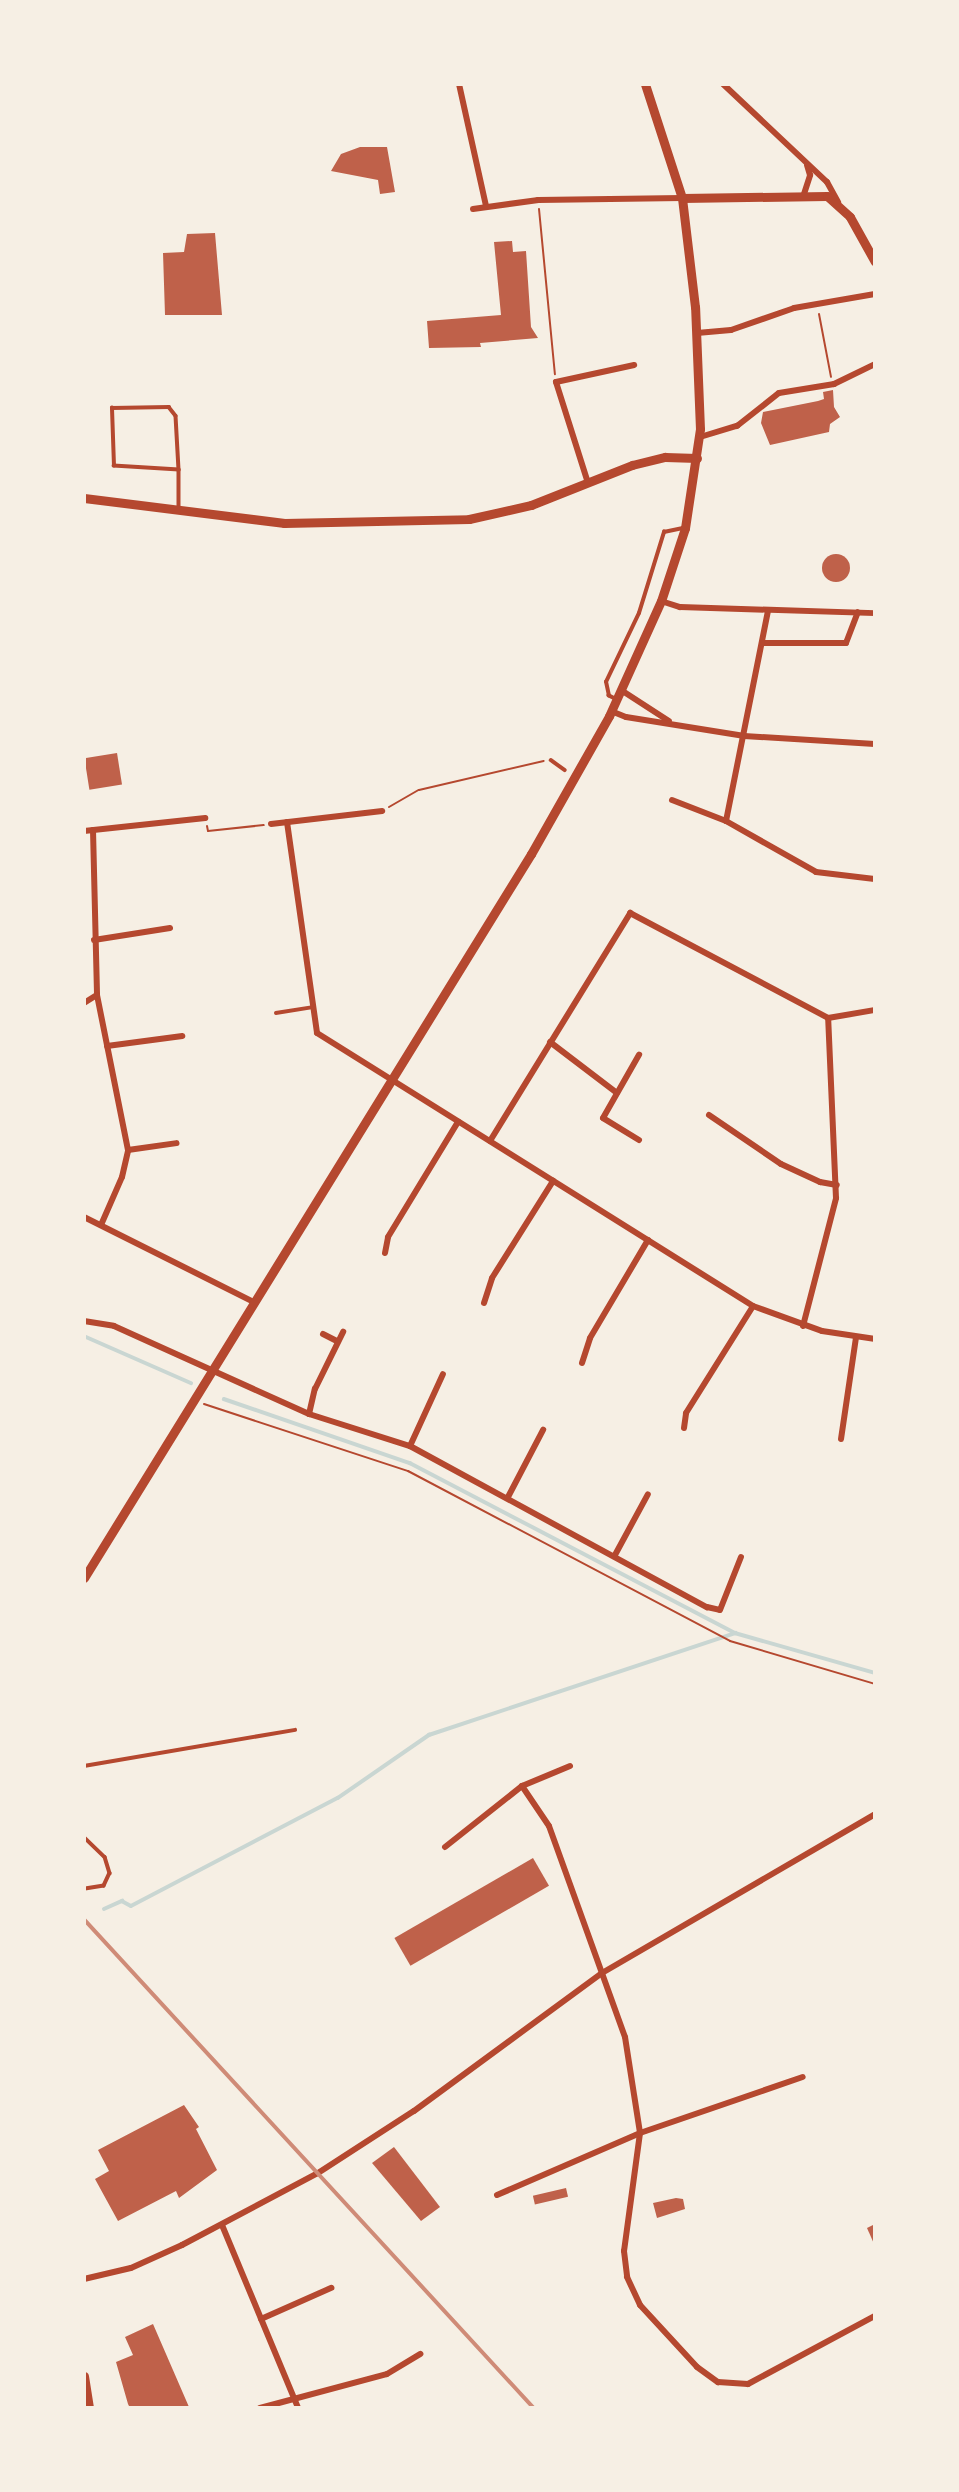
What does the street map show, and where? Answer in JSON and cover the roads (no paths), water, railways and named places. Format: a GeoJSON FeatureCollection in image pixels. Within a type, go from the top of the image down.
{"type":"FeatureCollection","features":[{"type":"Feature","properties":{"kind":"main road"},"geometry":{"type":"LineString","coordinates":[[84,1578],[531,854],[617,699],[661,601],[685,528],[697,458],[697,333],[681,198],[645,84]]}},
{"type":"Feature","properties":{"kind":"main road"},"geometry":{"type":"LineString","coordinates":[[681,198],[804,194],[838,202],[871,244],[875,262]]}},
{"type":"Feature","properties":{"kind":"main road"},"geometry":{"type":"LineString","coordinates":[[84,498],[179,512],[284,523],[469,519],[531,505],[665,457],[697,458]]}},
{"type":"Feature","properties":{"kind":"main road"},"geometry":{"type":"LineString","coordinates":[[84,2376],[89,2408]]}},
{"type":"Feature","properties":{"kind":"street"},"geometry":{"type":"LineString","coordinates":[[459,84],[486,206]]}},
{"type":"Feature","properties":{"kind":"street"},"geometry":{"type":"LineString","coordinates":[[723,84],[827,181],[838,202]]}},
{"type":"Feature","properties":{"kind":"street"},"geometry":{"type":"LineString","coordinates":[[804,194],[810,175],[807,163]]}},
{"type":"Feature","properties":{"kind":"street"},"geometry":{"type":"LineString","coordinates":[[472,209],[538,200],[681,198]]}},
{"type":"Feature","properties":{"kind":"street"},"geometry":{"type":"LineString","coordinates":[[697,333],[731,330],[817,303],[875,294]]}},
{"type":"Feature","properties":{"kind":"street"},"geometry":{"type":"LineString","coordinates":[[699,438],[737,426],[779,393],[834,384],[875,364]]}},
{"type":"Feature","properties":{"kind":"street"},"geometry":{"type":"LineString","coordinates":[[588,483],[556,382],[634,365]]}},
{"type":"Feature","properties":{"kind":"street"},"geometry":{"type":"LineString","coordinates":[[661,601],[680,607],[875,613]]}},
{"type":"Feature","properties":{"kind":"street"},"geometry":{"type":"LineString","coordinates":[[726,821],[768,611]]}},
{"type":"Feature","properties":{"kind":"street"},"geometry":{"type":"LineString","coordinates":[[762,643],[846,643],[858,612]]}},
{"type":"Feature","properties":{"kind":"street"},"geometry":{"type":"LineString","coordinates":[[621,690],[670,722]]}},
{"type":"Feature","properties":{"kind":"street"},"geometry":{"type":"LineString","coordinates":[[611,710],[626,717],[744,736],[875,744]]}},
{"type":"Feature","properties":{"kind":"street"},"geometry":{"type":"LineString","coordinates":[[672,800],[726,821],[745,835],[816,872],[875,879]]}},
{"type":"Feature","properties":{"kind":"street"},"geometry":{"type":"LineString","coordinates":[[271,824],[382,811]]}},
{"type":"Feature","properties":{"kind":"street"},"geometry":{"type":"LineString","coordinates":[[84,831],[205,818]]}},
{"type":"Feature","properties":{"kind":"street"},"geometry":{"type":"LineString","coordinates":[[287,822],[317,1033],[753,1306],[803,1326],[875,1339]]}},
{"type":"Feature","properties":{"kind":"street"},"geometry":{"type":"LineString","coordinates":[[93,830],[97,995],[128,1150],[122,1177],[101,1225]]}},
{"type":"Feature","properties":{"kind":"street"},"geometry":{"type":"LineString","coordinates":[[490,1141],[630,913],[828,1018],[875,1010]]}},
{"type":"Feature","properties":{"kind":"street"},"geometry":{"type":"LineString","coordinates":[[94,940],[170,928]]}},
{"type":"Feature","properties":{"kind":"street"},"geometry":{"type":"LineString","coordinates":[[84,1003],[97,995]]}},
{"type":"Feature","properties":{"kind":"street"},"geometry":{"type":"LineString","coordinates":[[803,1326],[833,1218],[837,1185],[828,1018]]}},
{"type":"Feature","properties":{"kind":"street"},"geometry":{"type":"LineString","coordinates":[[107,1046],[181,1036]]}},
{"type":"Feature","properties":{"kind":"street"},"geometry":{"type":"LineString","coordinates":[[550,1042],[617,1093]]}},
{"type":"Feature","properties":{"kind":"street"},"geometry":{"type":"LineString","coordinates":[[639,1055],[603,1118],[639,1140]]}},
{"type":"Feature","properties":{"kind":"street"},"geometry":{"type":"LineString","coordinates":[[709,1115],[780,1164],[820,1182],[837,1185]]}},
{"type":"Feature","properties":{"kind":"street"},"geometry":{"type":"LineString","coordinates":[[385,1253],[388,1237],[458,1122]]}},
{"type":"Feature","properties":{"kind":"street"},"geometry":{"type":"LineString","coordinates":[[128,1150],[177,1143]]}},
{"type":"Feature","properties":{"kind":"street"},"geometry":{"type":"LineString","coordinates":[[484,1303],[492,1278],[553,1181]]}},
{"type":"Feature","properties":{"kind":"street"},"geometry":{"type":"LineString","coordinates":[[84,1217],[254,1302]]}},
{"type":"Feature","properties":{"kind":"street"},"geometry":{"type":"LineString","coordinates":[[582,1363],[590,1338],[648,1240]]}},
{"type":"Feature","properties":{"kind":"street"},"geometry":{"type":"LineString","coordinates":[[684,1429],[686,1413],[753,1306]]}},
{"type":"Feature","properties":{"kind":"street"},"geometry":{"type":"LineString","coordinates":[[84,1321],[114,1326],[309,1414],[410,1446],[615,1555],[632,1569],[720,1610],[741,1557]]}},
{"type":"Feature","properties":{"kind":"street"},"geometry":{"type":"LineString","coordinates":[[309,1414],[315,1389],[343,1332]]}},
{"type":"Feature","properties":{"kind":"street"},"geometry":{"type":"LineString","coordinates":[[323,1334],[337,1341]]}},
{"type":"Feature","properties":{"kind":"street"},"geometry":{"type":"LineString","coordinates":[[841,1439],[856,1337]]}},
{"type":"Feature","properties":{"kind":"street"},"geometry":{"type":"LineString","coordinates":[[410,1446],[443,1374]]}},
{"type":"Feature","properties":{"kind":"street"},"geometry":{"type":"LineString","coordinates":[[508,1497],[543,1430]]}},
{"type":"Feature","properties":{"kind":"street"},"geometry":{"type":"LineString","coordinates":[[615,1555],[648,1494]]}},
{"type":"Feature","properties":{"kind":"street"},"geometry":{"type":"LineString","coordinates":[[445,1847],[522,1786],[570,1766]]}},
{"type":"Feature","properties":{"kind":"street"},"geometry":{"type":"LineString","coordinates":[[522,1786],[550,1826],[625,2037],[640,2133],[624,2251],[627,2277],[640,2305],[697,2367],[718,2382],[748,2384],[875,2316]]}},
{"type":"Feature","properties":{"kind":"street"},"geometry":{"type":"LineString","coordinates":[[84,2279],[131,2268],[222,2225],[363,2146],[602,1973],[875,1814]]}},
{"type":"Feature","properties":{"kind":"street"},"geometry":{"type":"LineString","coordinates":[[497,2195],[640,2133],[803,2077]]}},
{"type":"Feature","properties":{"kind":"street"},"geometry":{"type":"LineString","coordinates":[[222,2225],[297,2404]]}},
{"type":"Feature","properties":{"kind":"street"},"geometry":{"type":"LineString","coordinates":[[261,2319],[331,2288]]}},
{"type":"Feature","properties":{"kind":"street"},"geometry":{"type":"LineString","coordinates":[[260,2408],[297,2404],[387,2374],[420,2354]]}},
{"type":"Feature","properties":{"kind":"lane"},"geometry":{"type":"LineString","coordinates":[[179,470],[114,466],[112,408],[169,407],[176,416],[179,470],[179,512]]}},
{"type":"Feature","properties":{"kind":"lane"},"geometry":{"type":"LineString","coordinates":[[617,699],[609,696],[607,682],[639,613],[664,532],[685,528]]}},
{"type":"Feature","properties":{"kind":"lane"},"geometry":{"type":"LineString","coordinates":[[551,760],[565,770]]}},
{"type":"Feature","properties":{"kind":"lane"},"geometry":{"type":"LineString","coordinates":[[276,1013],[313,1007]]}},
{"type":"Feature","properties":{"kind":"lane"},"geometry":{"type":"LineString","coordinates":[[84,1766],[295,1730]]}},
{"type":"Feature","properties":{"kind":"lane"},"geometry":{"type":"LineString","coordinates":[[84,1837],[105,1857],[110,1873],[104,1886],[84,1889]]}},
{"type":"Feature","properties":{"kind":"waterway"},"geometry":{"type":"LineString","coordinates":[[84,1336],[191,1383]]}},
{"type":"Feature","properties":{"kind":"waterway"},"geometry":{"type":"LineString","coordinates":[[224,1399],[410,1463],[735,1633],[875,1673]]}},
{"type":"Feature","properties":{"kind":"waterway"},"geometry":{"type":"LineString","coordinates":[[104,1909],[122,1901],[131,1906],[338,1798],[429,1735],[735,1633]]}},
{"type":"Feature","properties":{"kind":"railway"},"geometry":{"type":"LineString","coordinates":[[84,1919],[534,2408]]}}]}
